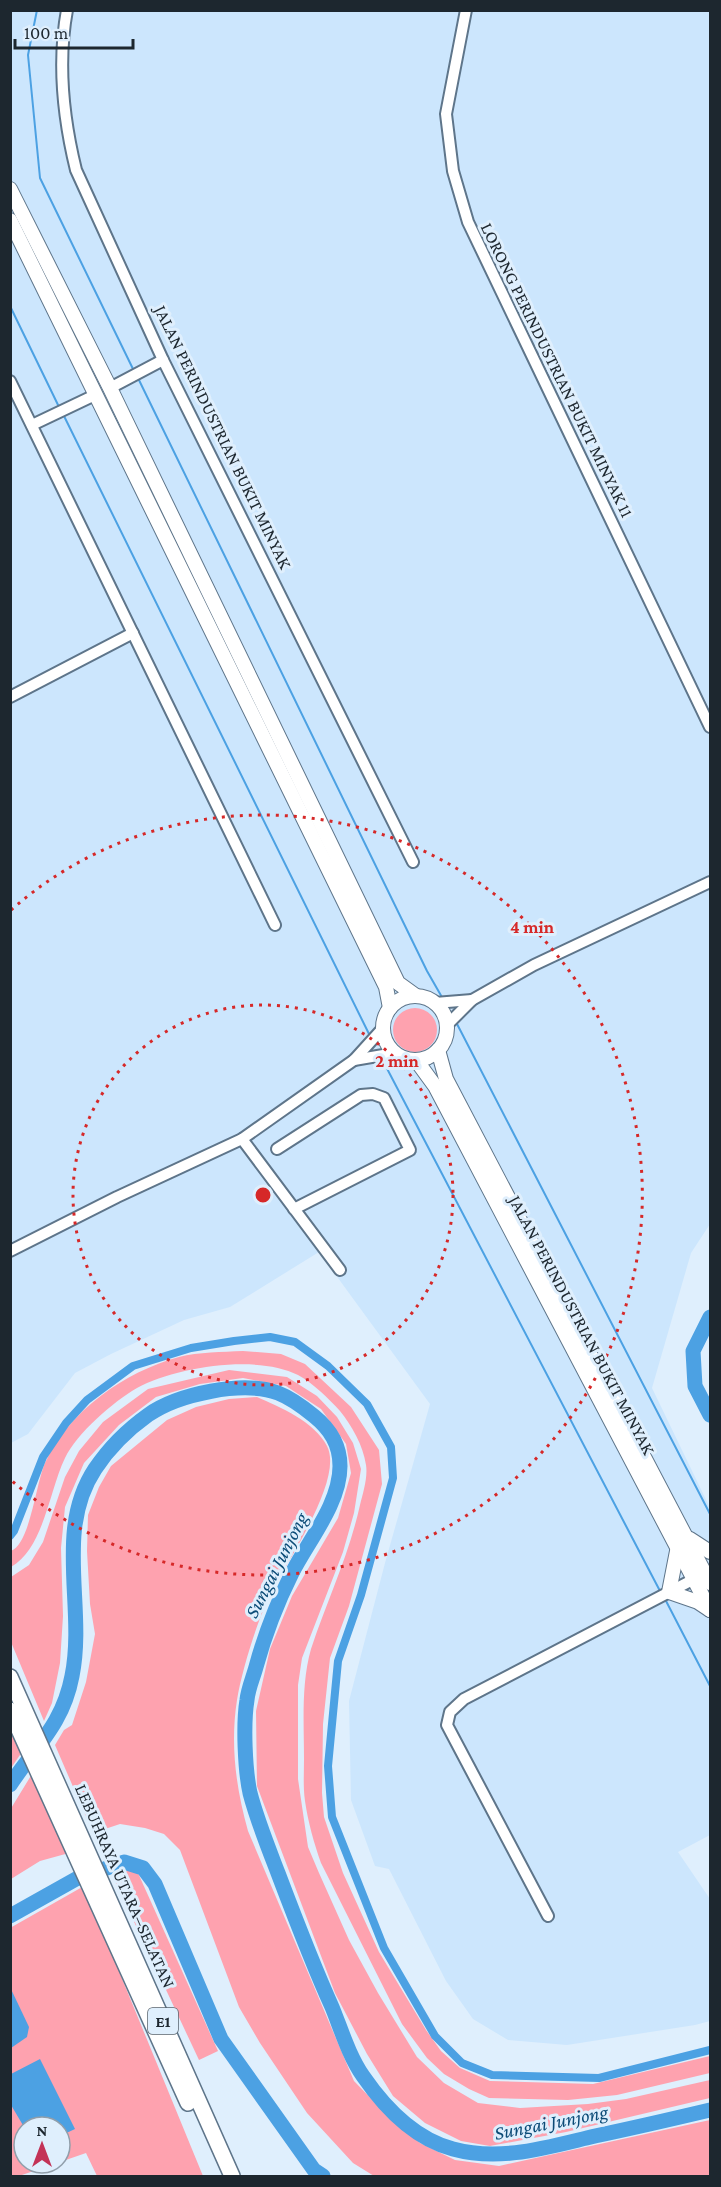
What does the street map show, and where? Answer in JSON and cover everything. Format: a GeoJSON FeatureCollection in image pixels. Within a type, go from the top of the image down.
{"type":"FeatureCollection","features":[{"type":"Feature","properties":{"kind":"highway","name":"LEBUHRAYA UTARA–SELATAN"},"geometry":{"type":"LineString","coordinates":[[10,1677],[100,1895],[221,2176]]}},
{"type":"Feature","properties":{"kind":"highway","name":"LEBUHRAYA UTARA–SELATAN"},"geometry":{"type":"LineString","coordinates":[[10,1710],[232,2176]]}},
{"type":"Feature","properties":{"kind":"main road"},"geometry":{"type":"LineString","coordinates":[[10,189],[114,386],[398,982],[416,996],[443,1002],[441,1009],[453,1018],[438,1050],[431,1056],[416,1060],[390,1054],[380,1031],[390,1008],[397,1002],[416,996]]}},
{"type":"Feature","properties":{"kind":"main road"},"geometry":{"type":"LineString","coordinates":[[10,220],[91,397],[386,987],[390,1008]]}},
{"type":"Feature","properties":{"kind":"main road","name":"JALAN PERINDUSTRIAN BUKIT MINYAK"},"geometry":{"type":"LineString","coordinates":[[438,1050],[446,1078],[683,1542]]}},
{"type":"Feature","properties":{"kind":"main road","name":"JALAN PERINDUSTRIAN BUKIT MINYAK"},"geometry":{"type":"LineString","coordinates":[[416,1060],[435,1086],[683,1542],[705,1576],[711,1610]]}},
{"type":"Feature","properties":{"kind":"main road"},"geometry":{"type":"LineString","coordinates":[[711,1552],[683,1542],[665,1594],[698,1602],[711,1610]]}},
{"type":"Feature","properties":{"kind":"street","name":"JALAN PERINDUSTRIAN BUKIT MINYAK"},"geometry":{"type":"LineString","coordinates":[[67,10],[62,87],[68,138],[76,170],[159,363],[413,862]]}},
{"type":"Feature","properties":{"kind":"street","name":"LORONG PERINDUSTRIAN BUKIT MINYAK 11"},"geometry":{"type":"LineString","coordinates":[[466,10],[446,114],[453,171],[468,222],[711,727]]}},
{"type":"Feature","properties":{"kind":"street"},"geometry":{"type":"LineString","coordinates":[[114,386],[159,363]]}},
{"type":"Feature","properties":{"kind":"street"},"geometry":{"type":"LineString","coordinates":[[10,381],[35,423],[274,925]]}},
{"type":"Feature","properties":{"kind":"street"},"geometry":{"type":"LineString","coordinates":[[35,423],[91,397]]}},
{"type":"Feature","properties":{"kind":"street"},"geometry":{"type":"LineString","coordinates":[[10,697],[133,633]]}},
{"type":"Feature","properties":{"kind":"street"},"geometry":{"type":"LineString","coordinates":[[453,1018],[472,1000],[534,965],[711,882]]}},
{"type":"Feature","properties":{"kind":"street"},"geometry":{"type":"LineString","coordinates":[[443,1002],[472,1000]]}},
{"type":"Feature","properties":{"kind":"street"},"geometry":{"type":"LineString","coordinates":[[10,1251],[117,1197],[242,1139],[354,1060],[380,1031]]}},
{"type":"Feature","properties":{"kind":"street"},"geometry":{"type":"LineString","coordinates":[[354,1060],[390,1054]]}},
{"type":"Feature","properties":{"kind":"street"},"geometry":{"type":"LineString","coordinates":[[277,1149],[348,1102],[361,1095],[373,1094],[384,1098],[410,1150],[294,1209]]}},
{"type":"Feature","properties":{"kind":"street"},"geometry":{"type":"LineString","coordinates":[[242,1139],[340,1270]]}},
{"type":"Feature","properties":{"kind":"street"},"geometry":{"type":"LineString","coordinates":[[548,1916],[447,1725],[450,1712],[464,1699],[665,1594],[705,1576]]}},
{"type":"Feature","properties":{"kind":"shaded area"},"geometry":{"type":"Polygon","coordinates":[[[11,11],[710,11],[710,1224],[691,1253],[652,1388],[710,1508],[710,1835],[678,1852],[710,1899],[710,2021],[567,2045],[508,2040],[473,2019],[446,1981],[389,1869],[375,1866],[351,1800],[349,1701],[430,1404],[319,1252],[230,1307],[184,1320],[75,1373],[28,1434],[11,1443],[11,11]]]}},
{"type":"Feature","properties":{"kind":"shaded area"},"geometry":{"type":"Polygon","coordinates":[[[415,1008],[424,1009],[431,1014],[436,1021],[436,1039],[431,1046],[424,1051],[415,1052],[406,1051],[399,1046],[394,1039],[393,1030],[394,1021],[399,1014],[406,1009],[415,1008]]]}},
{"type":"Feature","properties":{"kind":"shaded area"},"geometry":{"type":"Polygon","coordinates":[[[243,1351],[281,1354],[305,1364],[351,1407],[379,1450],[382,1484],[349,1606],[330,1658],[323,1724],[322,1793],[324,1817],[343,1873],[379,1952],[426,2030],[441,2051],[460,2068],[490,2081],[593,2084],[710,2056],[710,2073],[617,2095],[568,2100],[489,2098],[444,2074],[427,2058],[402,2024],[321,1863],[305,1801],[304,1704],[308,1662],[350,1542],[366,1480],[365,1458],[349,1423],[340,1411],[310,1383],[298,1375],[281,1369],[239,1364],[194,1369],[173,1374],[137,1388],[117,1401],[78,1438],[59,1471],[44,1518],[31,1547],[11,1567],[11,1551],[18,1546],[28,1525],[45,1463],[55,1444],[83,1411],[119,1383],[158,1364],[194,1354],[243,1351]]]}},
{"type":"Feature","properties":{"kind":"shaded area"},"geometry":{"type":"Polygon","coordinates":[[[229,1370],[287,1377],[317,1396],[337,1417],[353,1443],[361,1469],[354,1513],[343,1552],[302,1658],[298,1685],[298,1779],[308,1847],[319,1873],[349,1940],[417,2057],[444,2083],[478,2103],[520,2108],[588,2104],[626,2099],[710,2080],[710,2098],[566,2132],[490,2146],[461,2141],[425,2123],[393,2096],[367,2054],[335,1993],[257,1786],[256,1711],[270,1649],[292,1596],[338,1518],[351,1473],[346,1444],[321,1409],[286,1386],[243,1378],[200,1384],[156,1397],[119,1425],[84,1463],[65,1507],[61,1548],[63,1616],[60,1663],[52,1703],[44,1721],[11,1642],[11,1577],[29,1565],[43,1542],[65,1477],[79,1451],[103,1422],[148,1389],[229,1370]]]}},
{"type":"Feature","properties":{"kind":"shaded area"},"geometry":{"type":"Polygon","coordinates":[[[257,1397],[296,1416],[314,1430],[327,1446],[330,1461],[327,1481],[320,1502],[266,1604],[245,1665],[235,1717],[234,1750],[237,1783],[248,1831],[354,2081],[386,2114],[420,2143],[455,2160],[499,2166],[710,2120],[710,2176],[374,2176],[353,2163],[307,2113],[260,2043],[239,2007],[180,1850],[164,1834],[145,1828],[120,1824],[93,1833],[55,1745],[64,1730],[72,1725],[86,1682],[95,1634],[90,1604],[87,1551],[88,1515],[99,1487],[111,1466],[167,1420],[196,1407],[229,1399],[257,1397]]]}},
{"type":"Feature","properties":{"kind":"shaded area"},"geometry":{"type":"Polygon","coordinates":[[[10,1725],[22,1752],[11,1768],[10,1768],[10,1725]]]}},
{"type":"Feature","properties":{"kind":"shaded area"},"geometry":{"type":"Polygon","coordinates":[[[32,1774],[69,1853],[40,1861],[11,1879],[10,1810],[32,1774]]]}},
{"type":"Feature","properties":{"kind":"shaded area"},"geometry":{"type":"Polygon","coordinates":[[[130,1869],[138,1873],[218,2051],[199,2060],[113,1877],[130,1869]]]}},
{"type":"Feature","properties":{"kind":"shaded area"},"geometry":{"type":"Polygon","coordinates":[[[84,1886],[203,2176],[97,2176],[86,2153],[72,2158],[72,2115],[12,2115],[12,2175],[22,2175],[11,2176],[10,1928],[84,1886]]]}},
{"type":"Feature","properties":{"kind":"water"},"geometry":{"type":"Polygon","coordinates":[[[10,1987],[29,2027],[27,2037],[11,2048],[10,1987]]]}},
{"type":"Feature","properties":{"kind":"water"},"geometry":{"type":"Polygon","coordinates":[[[40,2059],[68,2115],[17,2115],[11,2105],[11,2074],[40,2059]]]}},
{"type":"Feature","properties":{"kind":"waterway"},"geometry":{"type":"LineString","coordinates":[[37,10],[28,55],[40,178],[134,371]]}},
{"type":"Feature","properties":{"kind":"waterway"},"geometry":{"type":"LineString","coordinates":[[10,306],[60,409]]}},
{"type":"Feature","properties":{"kind":"waterway"},"geometry":{"type":"LineString","coordinates":[[137,376],[427,971],[443,999]]}},
{"type":"Feature","properties":{"kind":"waterway"},"geometry":{"type":"LineString","coordinates":[[63,414],[371,1038]]}},
{"type":"Feature","properties":{"kind":"waterway"},"geometry":{"type":"LineString","coordinates":[[456,1022],[710,1514]]}},
{"type":"Feature","properties":{"kind":"waterway"},"geometry":{"type":"LineString","coordinates":[[382,1059],[660,1591]]}},
{"type":"Feature","properties":{"kind":"waterway"},"geometry":{"type":"LineString","coordinates":[[710,1317],[693,1351],[695,1386],[710,1415]]}},
{"type":"Feature","properties":{"kind":"waterway"},"geometry":{"type":"LineString","coordinates":[[10,1536],[43,1457],[66,1423],[87,1400],[133,1366],[191,1348],[270,1337],[295,1342],[328,1366],[367,1404],[391,1447],[393,1478],[361,1595],[338,1661],[328,1766],[332,1817],[384,1948],[435,2036],[462,2063],[492,2075],[599,2078],[710,2050]]}},
{"type":"Feature","properties":{"kind":"waterway","name":"Sungai Junjong"},"geometry":{"type":"LineString","coordinates":[[10,1785],[47,1734],[68,1693],[75,1650],[73,1544],[76,1518],[83,1493],[100,1461],[112,1447],[148,1415],[176,1401],[193,1395],[229,1389],[264,1389],[283,1395],[320,1421],[333,1438],[340,1458],[339,1480],[329,1508],[292,1573],[267,1631],[248,1696],[245,1721],[247,1772],[250,1793],[267,1843],[349,2051],[358,2068],[381,2100],[402,2121],[426,2138],[453,2149],[471,2153],[524,2152],[710,2110]]}},
{"type":"Feature","properties":{"kind":"waterway"},"geometry":{"type":"LineString","coordinates":[[665,1599],[710,1686]]}},
{"type":"Feature","properties":{"kind":"waterway"},"geometry":{"type":"LineString","coordinates":[[10,1916],[76,1879],[124,1862],[143,1868],[155,1884],[221,2039],[314,2170],[323,2176]]}}]}
